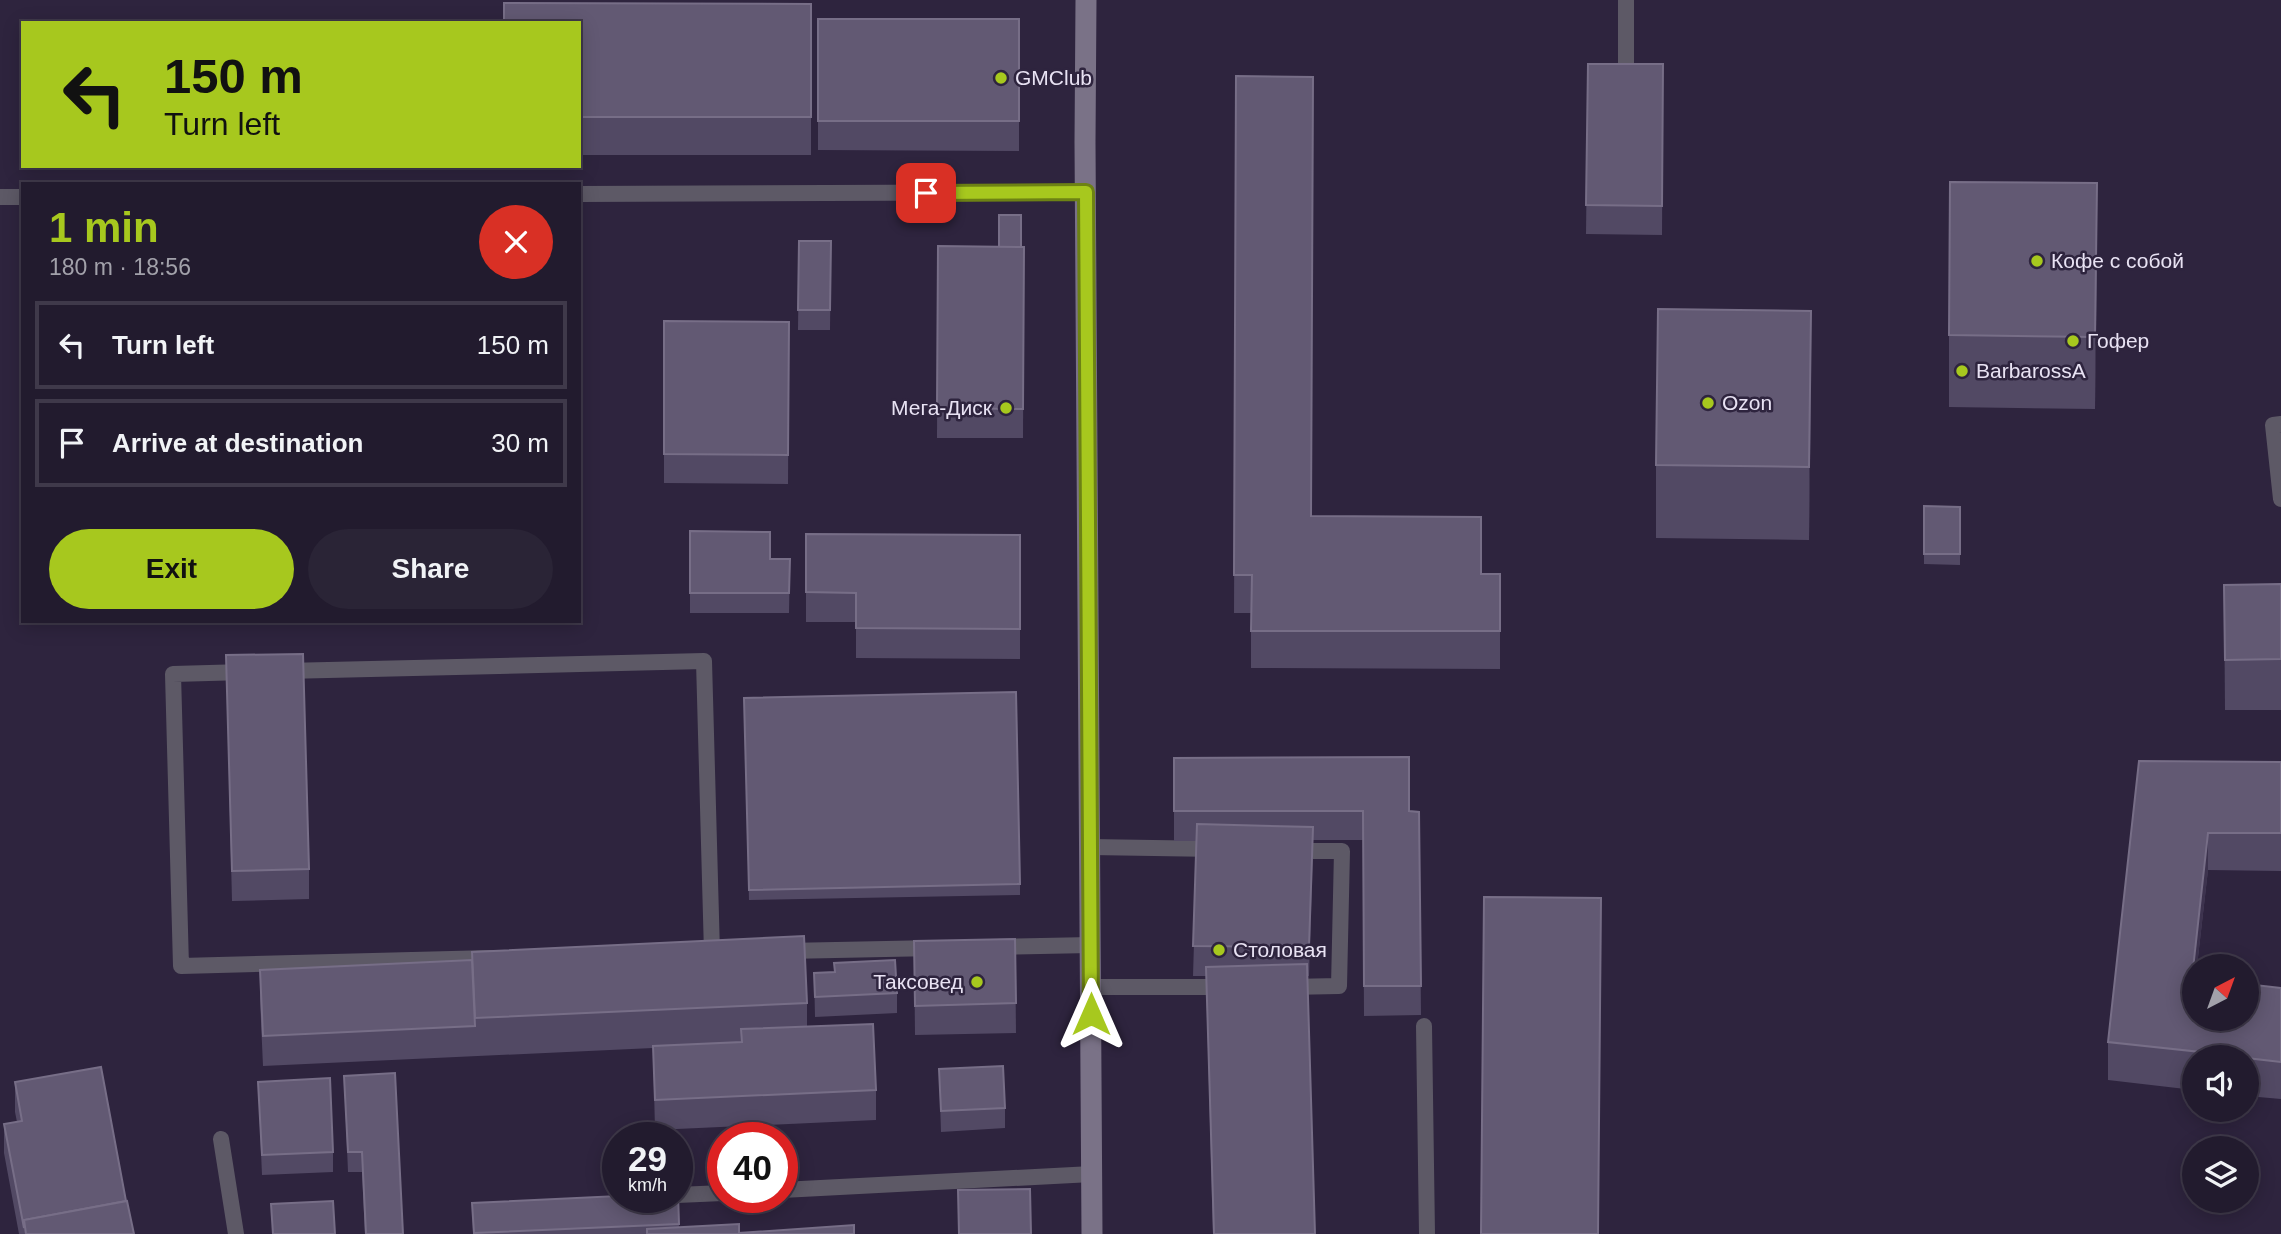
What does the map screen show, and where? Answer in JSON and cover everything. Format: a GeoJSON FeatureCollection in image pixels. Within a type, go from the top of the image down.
{"type":"FeatureCollection","features":[{"type":"Feature","properties":{"kind":"street"},"geometry":{"type":"LineString","coordinates":[[1086,0],[1092,1234]]}},
{"type":"Feature","properties":{"kind":"lane"},"geometry":{"type":"LineString","coordinates":[[1626,0],[1626,93]]}},
{"type":"Feature","properties":{"kind":"lane"},"geometry":{"type":"LineString","coordinates":[[581,194],[1086,192]]}},
{"type":"Feature","properties":{"kind":"lane"},"geometry":{"type":"LineString","coordinates":[[0,197],[21,197]]}},
{"type":"Feature","properties":{"kind":"lane"},"geometry":{"type":"LineString","coordinates":[[2281,424],[2273,425],[2281,499]]}},
{"type":"Feature","properties":{"kind":"lane"},"geometry":{"type":"LineString","coordinates":[[502,958],[181,965],[173,674],[704,661],[712,953]]}},
{"type":"Feature","properties":{"kind":"lane"},"geometry":{"type":"LineString","coordinates":[[1090,847],[1236,850]]}},
{"type":"Feature","properties":{"kind":"lane"},"geometry":{"type":"LineString","coordinates":[[1270,987],[1339,986],[1342,851],[1276,850]]}},
{"type":"Feature","properties":{"kind":"lane"},"geometry":{"type":"LineString","coordinates":[[977,947],[1091,944]]}},
{"type":"Feature","properties":{"kind":"lane"},"geometry":{"type":"LineString","coordinates":[[768,952],[949,948]]}},
{"type":"Feature","properties":{"kind":"lane"},"geometry":{"type":"LineString","coordinates":[[1091,987],[1242,987]]}},
{"type":"Feature","properties":{"kind":"lane"},"geometry":{"type":"LineString","coordinates":[[1424,1026],[1427,1234]]}},
{"type":"Feature","properties":{"kind":"lane"},"geometry":{"type":"LineString","coordinates":[[221,1139],[236,1234]]}},
{"type":"Feature","properties":{"kind":"lane"},"geometry":{"type":"LineString","coordinates":[[798,1189],[1092,1174]]}},
{"type":"Feature","properties":{"kind":"building"},"geometry":{"type":"Polygon","coordinates":[[[504,3],[811,4],[811,117],[581,117],[581,21],[504,21],[504,3]]]}},
{"type":"Feature","properties":{"kind":"building"},"geometry":{"type":"Polygon","coordinates":[[[818,19],[1019,19],[1019,121],[818,121],[818,19]]]}},
{"type":"Feature","properties":{"kind":"building"},"geometry":{"type":"Polygon","coordinates":[[[1588,64],[1663,64],[1662,206],[1586,205],[1588,64]]]}},
{"type":"Feature","properties":{"kind":"building"},"geometry":{"type":"Polygon","coordinates":[[[1236,76],[1313,77],[1311,516],[1481,517],[1481,574],[1500,574],[1500,631],[1251,631],[1252,575],[1234,575],[1236,76]]]}},
{"type":"Feature","properties":{"kind":"building"},"geometry":{"type":"Polygon","coordinates":[[[1950,182],[2097,183],[2095,337],[1949,335],[1950,182]]]}},
{"type":"Feature","properties":{"kind":"building"},"geometry":{"type":"Polygon","coordinates":[[[999,215],[1021,215],[1021,247],[999,247],[999,215]]]}},
{"type":"Feature","properties":{"kind":"building"},"geometry":{"type":"Polygon","coordinates":[[[799,241],[831,241],[830,310],[798,310],[799,241]]]}},
{"type":"Feature","properties":{"kind":"building"},"geometry":{"type":"Polygon","coordinates":[[[938,246],[1024,247],[1023,409],[937,408],[938,246]]]}},
{"type":"Feature","properties":{"kind":"building"},"geometry":{"type":"Polygon","coordinates":[[[1658,309],[1811,311],[1809,467],[1656,465],[1658,309]]]}},
{"type":"Feature","properties":{"kind":"building"},"geometry":{"type":"Polygon","coordinates":[[[664,321],[789,322],[788,455],[664,454],[664,321]]]}},
{"type":"Feature","properties":{"kind":"building"},"geometry":{"type":"Polygon","coordinates":[[[1924,506],[1960,507],[1960,554],[1924,554],[1924,506]]]}},
{"type":"Feature","properties":{"kind":"building"},"geometry":{"type":"Polygon","coordinates":[[[690,531],[770,532],[770,559],[790,559],[789,593],[690,593],[690,531]]]}},
{"type":"Feature","properties":{"kind":"building"},"geometry":{"type":"Polygon","coordinates":[[[806,534],[1020,535],[1020,629],[856,628],[856,593],[806,592],[806,534]]]}},
{"type":"Feature","properties":{"kind":"building"},"geometry":{"type":"Polygon","coordinates":[[[2281,584],[2281,659],[2225,660],[2224,585],[2281,584]]]}},
{"type":"Feature","properties":{"kind":"building"},"geometry":{"type":"Polygon","coordinates":[[[303,654],[309,869],[232,871],[226,655],[303,654]]]}},
{"type":"Feature","properties":{"kind":"building"},"geometry":{"type":"Polygon","coordinates":[[[1016,692],[1020,884],[749,890],[744,698],[1016,692]]]}},
{"type":"Feature","properties":{"kind":"building"},"geometry":{"type":"Polygon","coordinates":[[[1409,757],[1409,811],[1419,812],[1421,986],[1364,986],[1363,811],[1174,811],[1174,758],[1409,757]]]}},
{"type":"Feature","properties":{"kind":"building"},"geometry":{"type":"Polygon","coordinates":[[[2139,761],[2281,762],[2281,833],[2208,833],[2195,954],[2182,954],[2182,1031],[2259,1031],[2259,985],[2281,988],[2281,1062],[2259,1059],[2259,1045],[2182,1045],[2182,1050],[2108,1042],[2139,761]]]}},
{"type":"Feature","properties":{"kind":"building"},"geometry":{"type":"Polygon","coordinates":[[[1197,824],[1313,827],[1309,947],[1193,946],[1197,824]]]}},
{"type":"Feature","properties":{"kind":"building"},"geometry":{"type":"Polygon","coordinates":[[[1484,897],[1601,898],[1598,1234],[1481,1234],[1484,897]]]}},
{"type":"Feature","properties":{"kind":"building"},"geometry":{"type":"Polygon","coordinates":[[[804,936],[807,1003],[475,1018],[472,952],[804,936]]]}},
{"type":"Feature","properties":{"kind":"building"},"geometry":{"type":"Polygon","coordinates":[[[1015,939],[1016,1003],[915,1006],[914,941],[1015,939]]]}},
{"type":"Feature","properties":{"kind":"building"},"geometry":{"type":"Polygon","coordinates":[[[472,960],[475,1026],[263,1036],[260,970],[472,960]]]}},
{"type":"Feature","properties":{"kind":"building"},"geometry":{"type":"Polygon","coordinates":[[[895,960],[897,993],[815,997],[814,973],[835,972],[834,963],[895,960]]]}},
{"type":"Feature","properties":{"kind":"building"},"geometry":{"type":"Polygon","coordinates":[[[1307,964],[1315,1234],[1214,1234],[1206,967],[1307,964]]]}},
{"type":"Feature","properties":{"kind":"building"},"geometry":{"type":"Polygon","coordinates":[[[873,1024],[876,1090],[655,1100],[653,1046],[742,1042],[741,1029],[873,1024]]]}},
{"type":"Feature","properties":{"kind":"building"},"geometry":{"type":"Polygon","coordinates":[[[1003,1066],[1005,1108],[941,1111],[939,1069],[1003,1066]]]}},
{"type":"Feature","properties":{"kind":"building"},"geometry":{"type":"Polygon","coordinates":[[[101,1067],[126,1201],[24,1220],[24,1228],[4,1124],[22,1121],[15,1082],[101,1067]]]}},
{"type":"Feature","properties":{"kind":"building"},"geometry":{"type":"Polygon","coordinates":[[[395,1073],[403,1234],[366,1234],[362,1152],[348,1152],[344,1076],[395,1073]]]}},
{"type":"Feature","properties":{"kind":"building"},"geometry":{"type":"Polygon","coordinates":[[[330,1078],[333,1152],[262,1155],[258,1082],[330,1078]]]}},
{"type":"Feature","properties":{"kind":"building"},"geometry":{"type":"Polygon","coordinates":[[[1030,1189],[1031,1234],[959,1234],[958,1190],[1030,1189]]]}},
{"type":"Feature","properties":{"kind":"building"},"geometry":{"type":"Polygon","coordinates":[[[602,1197],[602,1213],[679,1213],[679,1224],[474,1233],[472,1203],[602,1197]]]}},
{"type":"Feature","properties":{"kind":"building"},"geometry":{"type":"Polygon","coordinates":[[[127,1201],[134,1234],[26,1234],[24,1220],[127,1201]]]}},
{"type":"Feature","properties":{"kind":"building"},"geometry":{"type":"Polygon","coordinates":[[[333,1201],[335,1234],[273,1234],[271,1204],[333,1201]]]}},
{"type":"Feature","properties":{"kind":"building"},"geometry":{"type":"Polygon","coordinates":[[[739,1224],[739,1234],[647,1234],[647,1229],[739,1224]]]}},
{"type":"Feature","properties":{"kind":"building"},"geometry":{"type":"Polygon","coordinates":[[[854,1225],[854,1234],[739,1234],[739,1233],[854,1225]]]}},
{"type":"Feature","properties":{"kind":"place","name":"GMClub"},"geometry":{"type":"Point","coordinates":[1001,78]}},
{"type":"Feature","properties":{"kind":"place","name":"Кофе с собой"},"geometry":{"type":"Point","coordinates":[2037,261]}},
{"type":"Feature","properties":{"kind":"place","name":"Гофер"},"geometry":{"type":"Point","coordinates":[2073,341]}},
{"type":"Feature","properties":{"kind":"place","name":"BarbarossA"},"geometry":{"type":"Point","coordinates":[1962,371]}},
{"type":"Feature","properties":{"kind":"place","name":"Ozon"},"geometry":{"type":"Point","coordinates":[1708,403]}},
{"type":"Feature","properties":{"kind":"place","name":"Мега-Диск"},"geometry":{"type":"Point","coordinates":[1006,408]}},
{"type":"Feature","properties":{"kind":"place","name":"Столовая"},"geometry":{"type":"Point","coordinates":[1219,950]}},
{"type":"Feature","properties":{"kind":"place","name":"Таксовед"},"geometry":{"type":"Point","coordinates":[977,982]}},
{"type":"Feature","properties":{"kind":"route"},"geometry":{"type":"LineString","coordinates":[[926,193],[1086,192],[1091,1014]]}}]}
